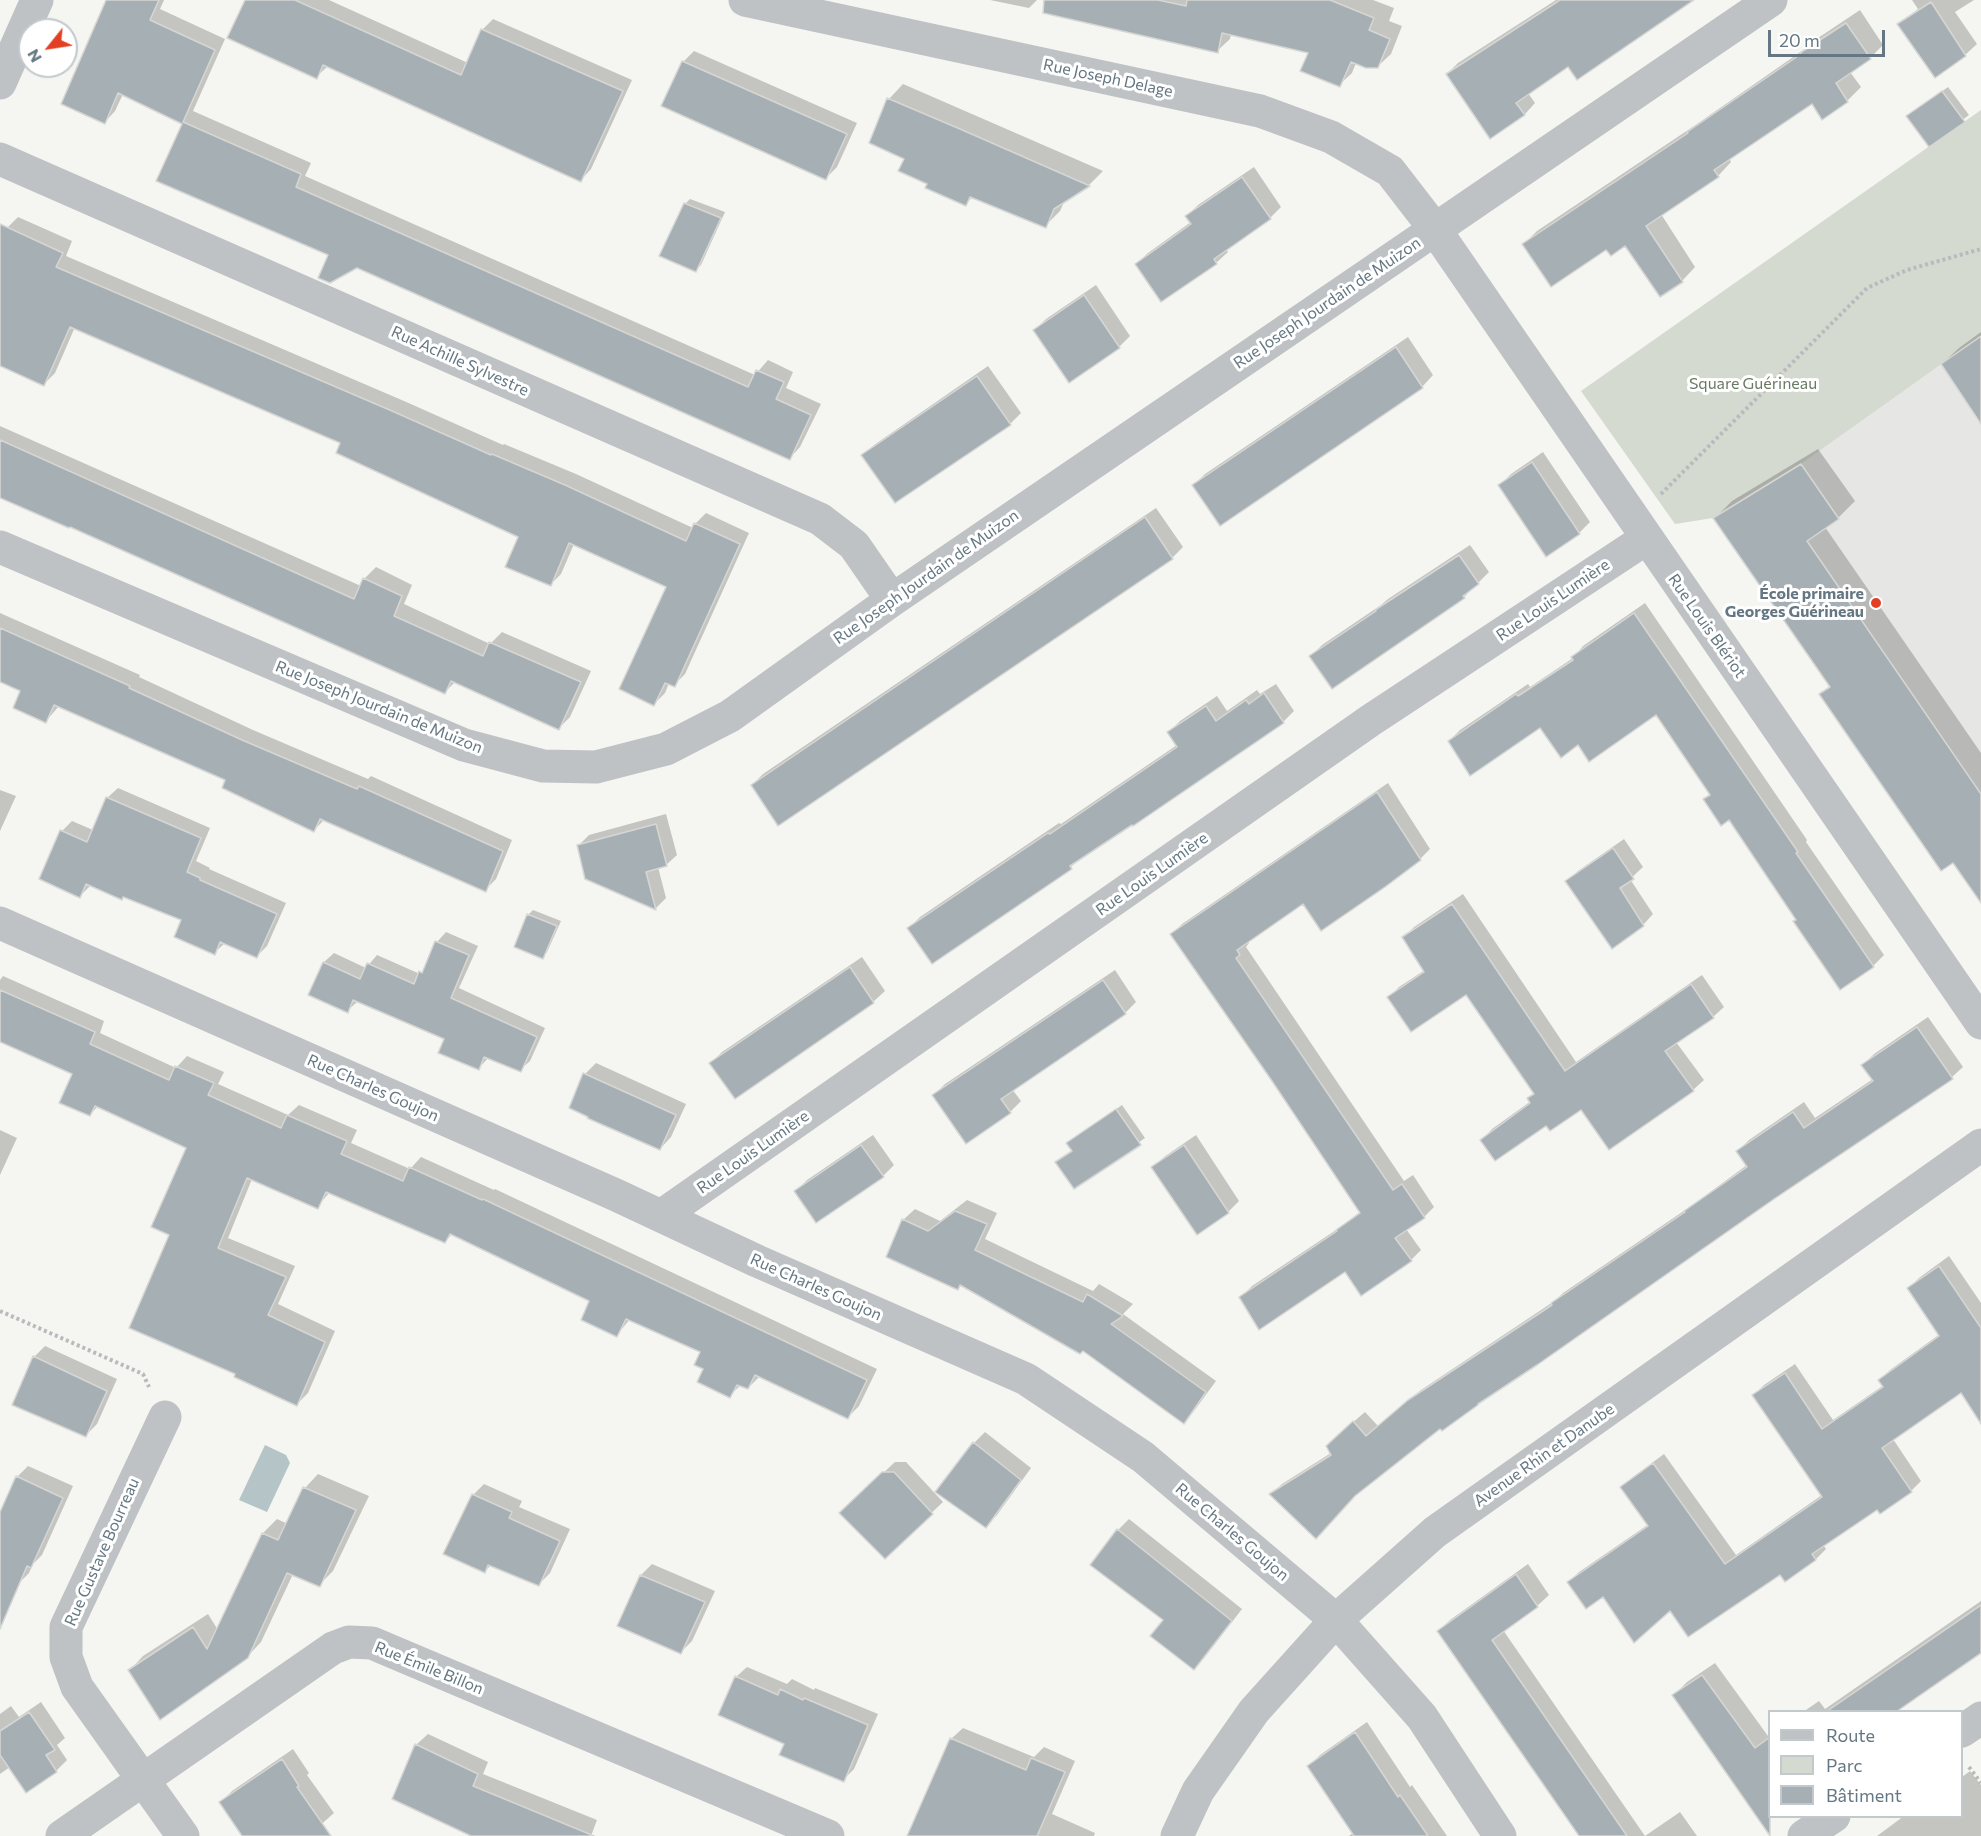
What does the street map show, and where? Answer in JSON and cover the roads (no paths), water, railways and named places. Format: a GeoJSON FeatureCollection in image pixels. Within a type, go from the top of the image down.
{"type":"FeatureCollection","features":[{"type":"Feature","properties":{"kind":"street"},"geometry":{"type":"LineString","coordinates":[[0,83],[37,0]]}},
{"type":"Feature","properties":{"kind":"street","name":"Rue Joseph Delage"},"geometry":{"type":"LineString","coordinates":[[745,0],[1260,111],[1331,137],[1390,171],[1434,228]]}},
{"type":"Feature","properties":{"kind":"street","name":"Rue Joseph Jourdain de Muizon"},"geometry":{"type":"LineString","coordinates":[[0,547],[464,745],[543,766],[596,767],[666,749],[730,716],[892,600],[1771,0]]}},
{"type":"Feature","properties":{"kind":"street","name":"Rue Achille Sylvestre"},"geometry":{"type":"LineString","coordinates":[[0,159],[820,519],[854,545],[892,600]]}},
{"type":"Feature","properties":{"kind":"street","name":"Rue Louis Blériot"},"geometry":{"type":"LineString","coordinates":[[1434,228],[1981,1023]]}},
{"type":"Feature","properties":{"kind":"street","name":"Rue Louis Lumière"},"geometry":{"type":"LineString","coordinates":[[661,1216],[1641,529]]}},
{"type":"Feature","properties":{"kind":"street","name":"Rue Charles Goujon"},"geometry":{"type":"LineString","coordinates":[[0,923],[1026,1379],[1143,1457],[1336,1620],[1422,1717],[1500,1836]]}},
{"type":"Feature","properties":{"kind":"street","name":"Avenue Rhin et Danube"},"geometry":{"type":"LineString","coordinates":[[1177,1836],[1198,1791],[1254,1711],[1336,1620],[1435,1532],[1981,1145]]}},
{"type":"Feature","properties":{"kind":"street","name":"Rue Gustave Bourreau"},"geometry":{"type":"LineString","coordinates":[[165,1417],[66,1627],[66,1657],[77,1687],[183,1836]]}},
{"type":"Feature","properties":{"kind":"street","name":"Rue Émile Billon"},"geometry":{"type":"LineString","coordinates":[[62,1836],[333,1648],[349,1642],[372,1643],[828,1836]]}},
{"type":"Feature","properties":{"kind":"street"},"geometry":{"type":"LineString","coordinates":[[1963,1730],[1981,1718]]}},
{"type":"Feature","properties":{"kind":"street"},"geometry":{"type":"LineString","coordinates":[[1804,1836],[1831,1818]]}},
{"type":"Feature","properties":{"kind":"place","name":"École primaire Georges Guérineau"},"geometry":{"type":"Point","coordinates":[1876,603]}},
{"type":"Feature","properties":{"kind":"park label","name":"Square Guérineau"},"geometry":{"type":"Point","coordinates":[1753,384]}}]}
